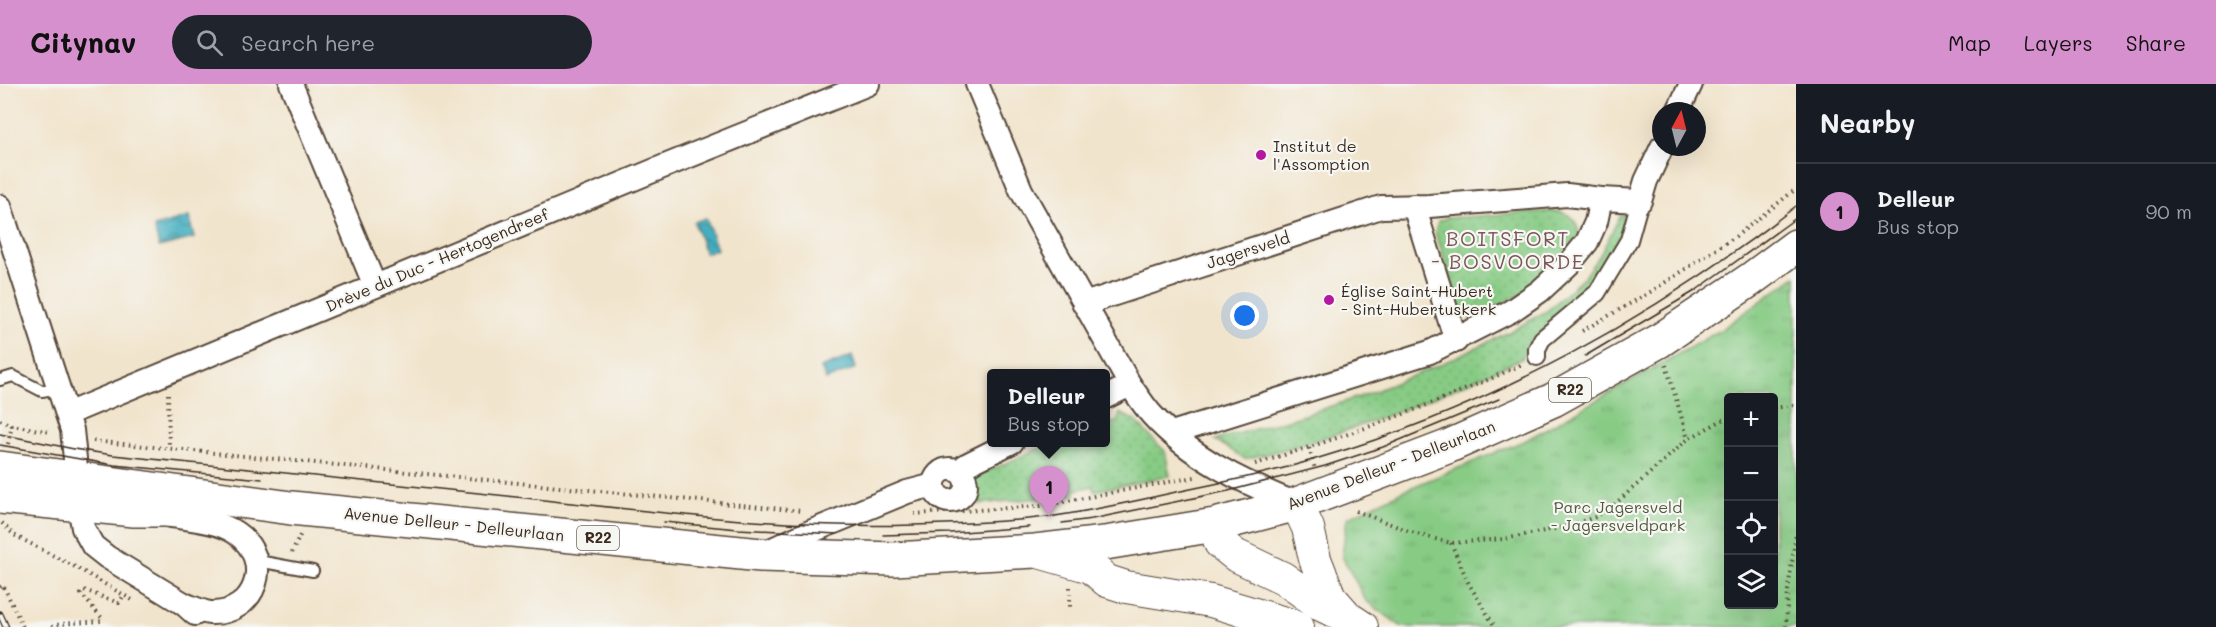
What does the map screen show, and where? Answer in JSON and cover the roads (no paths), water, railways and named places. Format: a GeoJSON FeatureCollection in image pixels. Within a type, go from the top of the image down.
{"type":"FeatureCollection","features":[{"type":"Feature","properties":{"kind":"main road","name":"Avenue Delleur - Delleurlaan"},"geometry":{"type":"LineString","coordinates":[[297,518],[761,555],[894,559],[1035,551],[1132,540],[1215,525],[1297,504],[1447,447],[1552,400],[1659,341],[1796,246]]}},
{"type":"Feature","properties":{"kind":"main road","name":"R22"},"geometry":{"type":"LineString","coordinates":[[3,460],[78,492],[134,510],[297,518]]}},
{"type":"Feature","properties":{"kind":"main road","name":"R22"},"geometry":{"type":"LineString","coordinates":[[1,510],[78,492],[297,518]]}},
{"type":"Feature","properties":{"kind":"main road"},"geometry":{"type":"LineString","coordinates":[[1297,504],[1308,528],[1314,559],[1330,597],[1354,622]]}},
{"type":"Feature","properties":{"kind":"main road"},"geometry":{"type":"LineString","coordinates":[[1215,525],[1220,543],[1235,555],[1283,578],[1320,605],[1354,622]]}},
{"type":"Feature","properties":{"kind":"main road"},"geometry":{"type":"LineString","coordinates":[[1035,551],[1091,567],[1107,581],[1125,587],[1212,601],[1298,627]]}},
{"type":"Feature","properties":{"kind":"street"},"geometry":{"type":"LineString","coordinates":[[291,84],[375,286]]}},
{"type":"Feature","properties":{"kind":"street","name":"Drève du Duc - Hertogendreef"},"geometry":{"type":"LineString","coordinates":[[67,414],[868,84]]}},
{"type":"Feature","properties":{"kind":"street"},"geometry":{"type":"LineString","coordinates":[[977,84],[1022,190],[1130,385],[1152,415],[1213,464],[1236,478],[1297,504]]}},
{"type":"Feature","properties":{"kind":"street"},"geometry":{"type":"LineString","coordinates":[[1682,102],[1691,84]]}},
{"type":"Feature","properties":{"kind":"street"},"geometry":{"type":"LineString","coordinates":[[1537,357],[1537,349],[1542,339],[1597,293],[1629,240],[1646,181],[1658,156]]}},
{"type":"Feature","properties":{"kind":"street","name":"Jagersveld"},"geometry":{"type":"LineString","coordinates":[[1084,304],[1381,207],[1567,195],[1640,201]]}},
{"type":"Feature","properties":{"kind":"street"},"geometry":{"type":"LineString","coordinates":[[1172,433],[1430,352],[1456,341],[1511,311],[1540,291],[1569,264],[1587,242],[1596,222],[1601,199]]}},
{"type":"Feature","properties":{"kind":"street"},"geometry":{"type":"LineString","coordinates":[[0,206],[74,437],[83,528],[93,546],[107,557],[184,604],[212,627]]}},
{"type":"Feature","properties":{"kind":"street"},"geometry":{"type":"LineString","coordinates":[[1414,206],[1456,341]]}},
{"type":"Feature","properties":{"kind":"street"},"geometry":{"type":"LineString","coordinates":[[1110,395],[1130,385]]}},
{"type":"Feature","properties":{"kind":"street"},"geometry":{"type":"LineString","coordinates":[[761,555],[805,534],[907,492],[934,484],[938,496],[943,499],[949,501],[960,498],[966,488],[964,476],[960,472],[966,465],[1002,447]]}},
{"type":"Feature","properties":{"kind":"street"},"geometry":{"type":"LineString","coordinates":[[134,510],[225,527],[236,532],[246,542],[258,561],[258,575],[253,590],[233,618],[184,604]]}},
{"type":"Feature","properties":{"kind":"lane"},"geometry":{"type":"LineString","coordinates":[[0,380],[13,376],[42,391],[58,388]]}},
{"type":"Feature","properties":{"kind":"lane"},"geometry":{"type":"LineString","coordinates":[[258,561],[313,571]]}},
{"type":"Feature","properties":{"kind":"water"},"geometry":{"type":"Polygon","coordinates":[[[189,217],[194,238],[159,247],[154,227],[189,217]]]}},
{"type":"Feature","properties":{"kind":"water"},"geometry":{"type":"Polygon","coordinates":[[[706,218],[717,249],[705,253],[694,222],[706,218]]]}},
{"type":"Feature","properties":{"kind":"water"},"geometry":{"type":"Polygon","coordinates":[[[852,356],[856,368],[826,380],[821,368],[852,356]]]}},
{"type":"Feature","properties":{"kind":"tram line"},"geometry":{"type":"LineString","coordinates":[[0,434],[113,455],[671,514],[768,522],[865,526],[914,525],[1055,516],[1131,502],[1286,467],[1386,436],[1449,412],[1571,354],[1629,320],[1687,284],[1796,206]]}},
{"type":"Feature","properties":{"kind":"tram line"},"geometry":{"type":"LineString","coordinates":[[1585,356],[1695,291],[1796,218]]}},
{"type":"Feature","properties":{"kind":"tram line"},"geometry":{"type":"LineString","coordinates":[[1062,523],[1228,491],[1325,466],[1383,447],[1499,399]]}},
{"type":"Feature","properties":{"kind":"tram line"},"geometry":{"type":"LineString","coordinates":[[0,445],[114,465],[262,479]]}},
{"type":"Feature","properties":{"kind":"tram line"},"geometry":{"type":"LineString","coordinates":[[664,522],[738,529],[838,534]]}},
{"type":"Feature","properties":{"kind":"tram line"},"geometry":{"type":"LineString","coordinates":[[883,535],[1029,527]]}},
{"type":"Feature","properties":{"kind":"railway"},"geometry":{"type":"LineString","coordinates":[[0,614],[6,627]]}},
{"type":"Feature","properties":{"kind":"place","name":"Institut de l'Assomption"},"geometry":{"type":"Point","coordinates":[1261,155]}},
{"type":"Feature","properties":{"kind":"place","name":"Église Saint-Hubert - Sint-Hubertuskerk"},"geometry":{"type":"Point","coordinates":[1329,300]}},
{"type":"Feature","properties":{"kind":"place","name":"Delleur"},"geometry":{"type":"Point","coordinates":[1049,516]}},
{"type":"Feature","properties":{"kind":"district","name":"BOITSFORT - BOSVOORDE"},"geometry":{"type":"Point","coordinates":[1508,250]}},
{"type":"Feature","properties":{"kind":"park label","name":"Parc Jagersveld - Jagersveldpark"},"geometry":{"type":"Point","coordinates":[1618,516]}}]}
